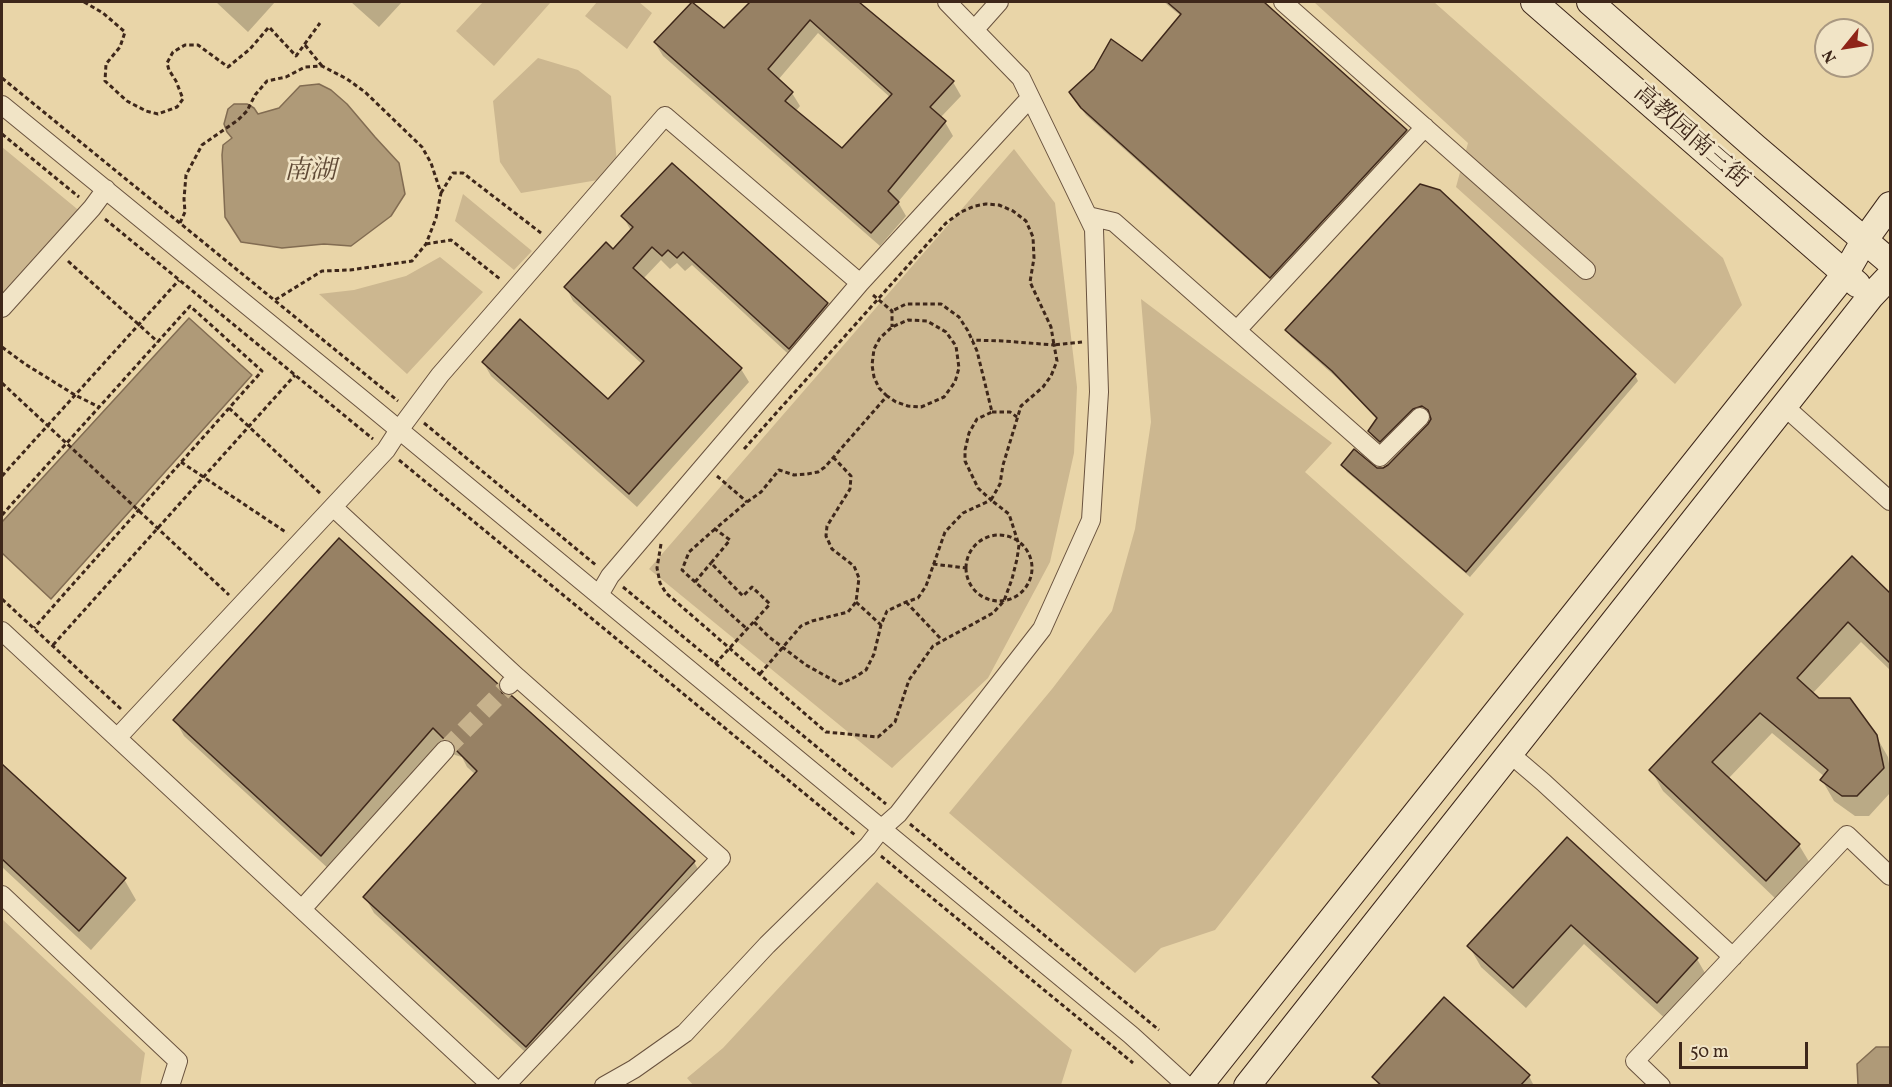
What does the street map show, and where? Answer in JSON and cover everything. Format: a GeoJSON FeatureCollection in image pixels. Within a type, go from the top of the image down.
{"type":"FeatureCollection","features":[{"type":"Feature","properties":{"kind":"street"},"geometry":{"type":"LineString","coordinates":[[604,1086],[634,1070],[685,1033],[767,945],[898,814],[1042,629],[1091,520],[1099,392],[1094,229],[1021,78],[947,2]]}},
{"type":"Feature","properties":{"kind":"street"},"geometry":{"type":"LineString","coordinates":[[975,29],[999,2]]}},
{"type":"Feature","properties":{"kind":"street"},"geometry":{"type":"LineString","coordinates":[[1283,2],[1586,270]]}},
{"type":"Feature","properties":{"kind":"street","name":"高教园南三街"},"geometry":{"type":"LineString","coordinates":[[1534,2],[1871,296]]}},
{"type":"Feature","properties":{"kind":"street","name":"高教园南三街"},"geometry":{"type":"LineString","coordinates":[[1590,2],[1890,262]]}},
{"type":"Feature","properties":{"kind":"street"},"geometry":{"type":"LineString","coordinates":[[599,595],[610,576],[860,283],[1030,98]]}},
{"type":"Feature","properties":{"kind":"street"},"geometry":{"type":"LineString","coordinates":[[2,105],[1131,1035],[1187,1086]]}},
{"type":"Feature","properties":{"kind":"street"},"geometry":{"type":"LineString","coordinates":[[117,738],[329,503],[386,450],[440,375],[665,116],[860,283]]}},
{"type":"Feature","properties":{"kind":"street"},"geometry":{"type":"LineString","coordinates":[[1237,330],[1425,127]]}},
{"type":"Feature","properties":{"kind":"street"},"geometry":{"type":"LineString","coordinates":[[2,308],[92,208],[106,189]]}},
{"type":"Feature","properties":{"kind":"street"},"geometry":{"type":"LineString","coordinates":[[1199,1086],[1845,274],[1864,241],[1890,205]]}},
{"type":"Feature","properties":{"kind":"street"},"geometry":{"type":"LineString","coordinates":[[1088,216],[1114,222],[1380,457],[1420,417]]}},
{"type":"Feature","properties":{"kind":"street"},"geometry":{"type":"LineString","coordinates":[[1247,1086],[1871,296],[1890,276]]}},
{"type":"Feature","properties":{"kind":"street"},"geometry":{"type":"LineString","coordinates":[[1785,406],[1890,501]]}},
{"type":"Feature","properties":{"kind":"street"},"geometry":{"type":"LineString","coordinates":[[329,503],[513,681],[721,858],[505,1086]]}},
{"type":"Feature","properties":{"kind":"street"},"geometry":{"type":"LineString","coordinates":[[2,631],[492,1086]]}},
{"type":"Feature","properties":{"kind":"street"},"geometry":{"type":"LineString","coordinates":[[302,909],[445,750]]}},
{"type":"Feature","properties":{"kind":"street"},"geometry":{"type":"LineString","coordinates":[[1509,753],[1544,782],[1733,957]]}},
{"type":"Feature","properties":{"kind":"street"},"geometry":{"type":"LineString","coordinates":[[1661,1086],[1635,1061],[1847,835],[1890,876]]}},
{"type":"Feature","properties":{"kind":"street"},"geometry":{"type":"LineString","coordinates":[[2,895],[178,1061],[170,1086]]}},
{"type":"Feature","properties":{"kind":"path"},"geometry":{"type":"LineString","coordinates":[[84,2],[103,13],[125,32],[120,47],[106,64],[105,81],[127,101],[146,111],[158,114],[177,107],[183,99],[168,63],[173,52],[185,45],[198,45],[228,67],[250,49],[269,27],[296,56],[320,22]]}},
{"type":"Feature","properties":{"kind":"path"},"geometry":{"type":"LineString","coordinates":[[304,45],[322,66],[347,79],[365,92],[422,147],[431,163],[441,193]]}},
{"type":"Feature","properties":{"kind":"path"},"geometry":{"type":"LineString","coordinates":[[180,223],[185,212],[186,175],[202,145],[238,120],[247,111],[255,95],[267,81],[286,77],[305,67],[322,66]]}},
{"type":"Feature","properties":{"kind":"path"},"geometry":{"type":"LineString","coordinates":[[2,78],[412,412],[1159,1030]]}},
{"type":"Feature","properties":{"kind":"path"},"geometry":{"type":"LineString","coordinates":[[2,134],[1133,1063]]}},
{"type":"Feature","properties":{"kind":"path"},"geometry":{"type":"LineString","coordinates":[[275,300],[322,271],[350,270],[412,261],[426,244],[436,218],[441,193],[453,173],[464,173],[554,243]]}},
{"type":"Feature","properties":{"kind":"path"},"geometry":{"type":"LineString","coordinates":[[742,450],[946,223],[961,212],[986,204],[1013,211],[1026,221],[1033,237],[1034,258],[1030,282],[1051,327],[1057,361],[1051,376],[1043,387],[1021,406],[1003,465],[1000,484],[991,500],[963,513],[945,532],[930,578],[918,598],[887,611],[874,654],[866,669],[855,677],[840,684],[806,665],[754,622]]}},
{"type":"Feature","properties":{"kind":"path"},"geometry":{"type":"LineString","coordinates":[[426,244],[451,240],[514,290]]}},
{"type":"Feature","properties":{"kind":"path"},"geometry":{"type":"LineString","coordinates":[[66,260],[158,342]]}},
{"type":"Feature","properties":{"kind":"path"},"geometry":{"type":"LineString","coordinates":[[2,476],[179,280]]}},
{"type":"Feature","properties":{"kind":"path"},"geometry":{"type":"LineString","coordinates":[[860,283],[892,311],[892,327]]}},
{"type":"Feature","properties":{"kind":"path"},"geometry":{"type":"LineString","coordinates":[[892,311],[906,304],[941,304],[959,317],[972,340],[992,412]]}},
{"type":"Feature","properties":{"kind":"path"},"geometry":{"type":"LineString","coordinates":[[2,515],[190,306],[262,371],[34,628]]}},
{"type":"Feature","properties":{"kind":"path"},"geometry":{"type":"LineString","coordinates":[[908,320],[927,321],[946,332],[956,346],[959,368],[955,382],[944,397],[921,407],[908,406],[887,396],[879,388],[872,365],[874,349],[880,338],[892,327],[908,320]]}},
{"type":"Feature","properties":{"kind":"path"},"geometry":{"type":"LineString","coordinates":[[972,340],[1054,345],[1098,340]]}},
{"type":"Feature","properties":{"kind":"path"},"geometry":{"type":"LineString","coordinates":[[2,346],[25,364],[99,407]]}},
{"type":"Feature","properties":{"kind":"path"},"geometry":{"type":"LineString","coordinates":[[53,645],[295,375]]}},
{"type":"Feature","properties":{"kind":"path"},"geometry":{"type":"LineString","coordinates":[[2,383],[232,598]]}},
{"type":"Feature","properties":{"kind":"path"},"geometry":{"type":"LineString","coordinates":[[747,628],[682,570],[689,552],[761,492],[779,470],[794,475],[818,472],[887,396]]}},
{"type":"Feature","properties":{"kind":"path"},"geometry":{"type":"LineString","coordinates":[[229,408],[329,503]]}},
{"type":"Feature","properties":{"kind":"path"},"geometry":{"type":"LineString","coordinates":[[665,537],[659,549],[657,568],[660,583],[666,592],[826,732],[878,736],[895,722],[909,680],[933,646],[993,613],[1004,601],[1012,579],[1019,545],[1009,514],[978,488],[965,462],[965,450],[969,433],[977,419],[992,412],[1010,412],[1017,417]]}},
{"type":"Feature","properties":{"kind":"path"},"geometry":{"type":"LineString","coordinates":[[760,674],[801,627],[812,621],[848,612],[856,602],[860,578],[854,566],[832,549],[826,536],[827,526],[850,489],[851,476],[833,457]]}},
{"type":"Feature","properties":{"kind":"path"},"geometry":{"type":"LineString","coordinates":[[181,462],[291,535]]}},
{"type":"Feature","properties":{"kind":"path"},"geometry":{"type":"LineString","coordinates":[[704,465],[747,502]]}},
{"type":"Feature","properties":{"kind":"path"},"geometry":{"type":"LineString","coordinates":[[695,582],[730,540],[715,529]]}},
{"type":"Feature","properties":{"kind":"path"},"geometry":{"type":"LineString","coordinates":[[1003,535],[1017,540],[1027,549],[1032,561],[1032,575],[1027,588],[1016,597],[1004,601],[989,600],[977,593],[969,582],[966,568],[969,554],[977,543],[989,536],[1003,535]]}},
{"type":"Feature","properties":{"kind":"path"},"geometry":{"type":"LineString","coordinates":[[711,563],[743,596],[752,588],[770,604],[716,664]]}},
{"type":"Feature","properties":{"kind":"path"},"geometry":{"type":"LineString","coordinates":[[933,564],[966,568]]}},
{"type":"Feature","properties":{"kind":"path"},"geometry":{"type":"LineString","coordinates":[[2,599],[126,713]]}},
{"type":"Feature","properties":{"kind":"path"},"geometry":{"type":"LineString","coordinates":[[856,602],[881,625]]}},
{"type":"Feature","properties":{"kind":"path"},"geometry":{"type":"LineString","coordinates":[[906,602],[942,641]]}},
{"type":"Feature","properties":{"kind":"shaded area"},"geometry":{"type":"Polygon","coordinates":[[[483,2],[551,2],[494,66],[456,31],[483,2]]]}},
{"type":"Feature","properties":{"kind":"shaded area"},"geometry":{"type":"Polygon","coordinates":[[[597,2],[639,2],[652,13],[627,49],[585,16],[597,2]]]}},
{"type":"Feature","properties":{"kind":"shaded area"},"geometry":{"type":"Polygon","coordinates":[[[1314,2],[1434,2],[1723,258],[1742,305],[1675,384],[1456,187],[1468,143],[1314,2]]]}},
{"type":"Feature","properties":{"kind":"shaded area"},"geometry":{"type":"Polygon","coordinates":[[[538,58],[578,70],[611,96],[617,163],[598,180],[521,193],[500,162],[493,101],[538,58]]]}},
{"type":"Feature","properties":{"kind":"shaded area"},"geometry":{"type":"Polygon","coordinates":[[[2,147],[82,213],[2,301],[2,147]]]}},
{"type":"Feature","properties":{"kind":"shaded area"},"geometry":{"type":"Polygon","coordinates":[[[1014,149],[1055,203],[1077,387],[1074,453],[1050,562],[988,678],[892,768],[649,569],[1014,149]]]}},
{"type":"Feature","properties":{"kind":"shaded area"},"geometry":{"type":"Polygon","coordinates":[[[463,194],[532,251],[514,270],[455,221],[463,194]]]}},
{"type":"Feature","properties":{"kind":"shaded area"},"geometry":{"type":"Polygon","coordinates":[[[440,257],[483,292],[407,374],[319,294],[354,290],[406,276],[440,257]]]}},
{"type":"Feature","properties":{"kind":"shaded area"},"geometry":{"type":"Polygon","coordinates":[[[1141,299],[1332,443],[1305,472],[1464,614],[1215,930],[1161,948],[1135,973],[949,813],[1052,689],[1112,611],[1135,529],[1151,422],[1141,299]]]}},
{"type":"Feature","properties":{"kind":"shaded area"},"geometry":{"type":"Polygon","coordinates":[[[877,882],[1072,1050],[1061,1085],[694,1086],[687,1078],[723,1048],[877,882]]]}},
{"type":"Feature","properties":{"kind":"shaded area"},"geometry":{"type":"Polygon","coordinates":[[[2,919],[145,1053],[140,1085],[10,1086],[2,1081],[2,919]]]}},
{"type":"Feature","properties":{"kind":"water","name":"南湖"},"geometry":{"type":"Polygon","coordinates":[[[319,84],[331,90],[347,104],[399,163],[405,194],[391,216],[351,246],[324,244],[282,248],[241,242],[225,217],[222,155],[223,145],[232,138],[224,124],[228,109],[234,104],[247,104],[258,114],[279,108],[300,86],[319,84]]]}},
{"type":"Feature","properties":{"kind":"water"},"geometry":{"type":"Polygon","coordinates":[[[189,318],[252,375],[51,599],[2,553],[2,522],[189,318]]]}},
{"type":"Feature","properties":{"kind":"water"},"geometry":{"type":"Polygon","coordinates":[[[1876,1047],[1890,1047],[1890,1085],[1858,1085],[1857,1064],[1876,1047]]]}},
{"type":"Feature","properties":{"kind":"building"},"geometry":{"type":"Polygon","coordinates":[[[692,2],[724,28],[750,2],[859,2],[954,81],[930,107],[946,121],[888,191],[899,202],[871,233],[654,42],[692,2]],[[810,20],[768,69],[793,92],[785,101],[842,148],[892,94],[810,20]]]}},
{"type":"Feature","properties":{"kind":"building"},"geometry":{"type":"Polygon","coordinates":[[[1167,2],[1264,2],[1407,130],[1270,278],[1081,108],[1069,92],[1094,69],[1111,39],[1142,61],[1181,14],[1167,2]]]}},
{"type":"Feature","properties":{"kind":"building"},"geometry":{"type":"Polygon","coordinates":[[[672,163],[828,303],[789,349],[683,252],[677,258],[668,250],[662,256],[652,247],[633,268],[742,368],[629,494],[482,362],[520,319],[608,399],[644,361],[564,287],[606,242],[613,249],[633,227],[621,216],[672,163]]]}},
{"type":"Feature","properties":{"kind":"building"},"geometry":{"type":"Polygon","coordinates":[[[1420,184],[1440,190],[1636,374],[1466,572],[1341,465],[1354,449],[1377,468],[1388,465],[1428,424],[1431,419],[1428,410],[1422,406],[1413,409],[1380,442],[1368,431],[1377,418],[1332,371],[1285,330],[1420,184]]]}},
{"type":"Feature","properties":{"kind":"building"},"geometry":{"type":"Polygon","coordinates":[[[339,538],[498,684],[502,693],[512,696],[695,861],[526,1047],[363,897],[477,771],[456,750],[453,742],[444,739],[433,728],[321,856],[173,720],[339,538]]]}},
{"type":"Feature","properties":{"kind":"building"},"geometry":{"type":"Polygon","coordinates":[[[1852,556],[1890,593],[1890,663],[1848,622],[1797,678],[1819,698],[1850,698],[1877,735],[1884,768],[1857,796],[1842,796],[1820,780],[1828,770],[1760,713],[1712,762],[1800,844],[1766,881],[1649,770],[1852,556]]]}},
{"type":"Feature","properties":{"kind":"building"},"geometry":{"type":"Polygon","coordinates":[[[2,764],[126,878],[79,931],[2,859],[2,764]]]}},
{"type":"Feature","properties":{"kind":"building"},"geometry":{"type":"Polygon","coordinates":[[[1567,837],[1698,958],[1657,1003],[1571,925],[1513,988],[1467,946],[1567,837]]]}},
{"type":"Feature","properties":{"kind":"building"},"geometry":{"type":"Polygon","coordinates":[[[1444,997],[1530,1075],[1520,1086],[1382,1086],[1372,1077],[1444,997]]]}},
{"type":"Feature","properties":{"kind":"tunnel"},"geometry":{"type":"LineString","coordinates":[[445,750],[509,685]]}}]}
